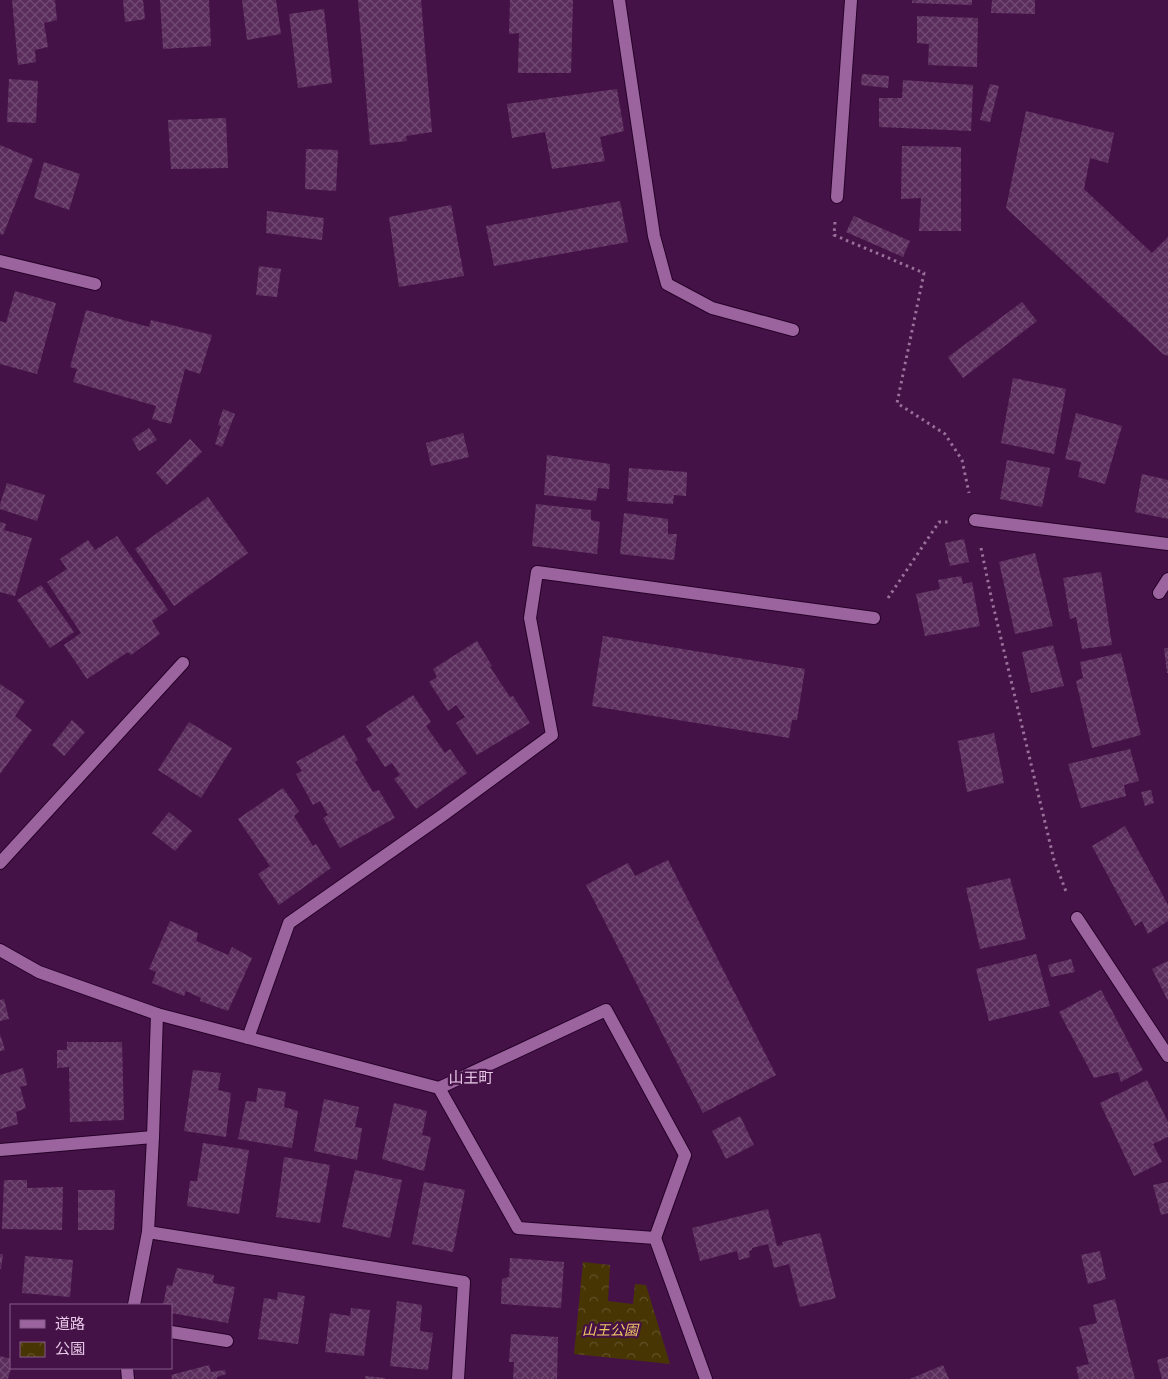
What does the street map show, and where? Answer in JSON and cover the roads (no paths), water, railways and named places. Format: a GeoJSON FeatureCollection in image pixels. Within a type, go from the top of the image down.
{"type":"FeatureCollection","features":[{"type":"Feature","properties":{"kind":"street"},"geometry":{"type":"LineString","coordinates":[[620,0],[654,236],[667,284],[712,308],[793,330]]}},
{"type":"Feature","properties":{"kind":"street"},"geometry":{"type":"LineString","coordinates":[[837,197],[851,0]]}},
{"type":"Feature","properties":{"kind":"street"},"geometry":{"type":"LineString","coordinates":[[0,261],[95,284]]}},
{"type":"Feature","properties":{"kind":"street"},"geometry":{"type":"LineString","coordinates":[[975,520],[1168,544]]}},
{"type":"Feature","properties":{"kind":"street"},"geometry":{"type":"LineString","coordinates":[[248,1038],[289,923],[443,815],[552,735],[530,618],[537,572],[874,618]]}},
{"type":"Feature","properties":{"kind":"street"},"geometry":{"type":"LineString","coordinates":[[1159,593],[1168,579]]}},
{"type":"Feature","properties":{"kind":"street"},"geometry":{"type":"LineString","coordinates":[[0,863],[183,663]]}},
{"type":"Feature","properties":{"kind":"street"},"geometry":{"type":"LineString","coordinates":[[1076,918],[1168,1056]]}},
{"type":"Feature","properties":{"kind":"street"},"geometry":{"type":"LineString","coordinates":[[0,950],[39,972],[158,1014],[439,1088],[606,1010],[684,1155],[655,1238],[706,1379]]}},
{"type":"Feature","properties":{"kind":"street"},"geometry":{"type":"LineString","coordinates":[[134,1304],[148,1232],[154,1137],[158,1014]]}},
{"type":"Feature","properties":{"kind":"street"},"geometry":{"type":"LineString","coordinates":[[439,1088],[518,1228],[655,1238]]}},
{"type":"Feature","properties":{"kind":"street"},"geometry":{"type":"LineString","coordinates":[[0,1150],[154,1137]]}},
{"type":"Feature","properties":{"kind":"street"},"geometry":{"type":"LineString","coordinates":[[148,1232],[464,1282],[458,1379]]}},
{"type":"Feature","properties":{"kind":"street"},"geometry":{"type":"LineString","coordinates":[[172,1332],[227,1341]]}},
{"type":"Feature","properties":{"kind":"district","name":"山王町"},"geometry":{"type":"Point","coordinates":[471,1078]}},
{"type":"Feature","properties":{"kind":"park label","name":"山王公園"},"geometry":{"type":"Point","coordinates":[610,1330]}}]}
